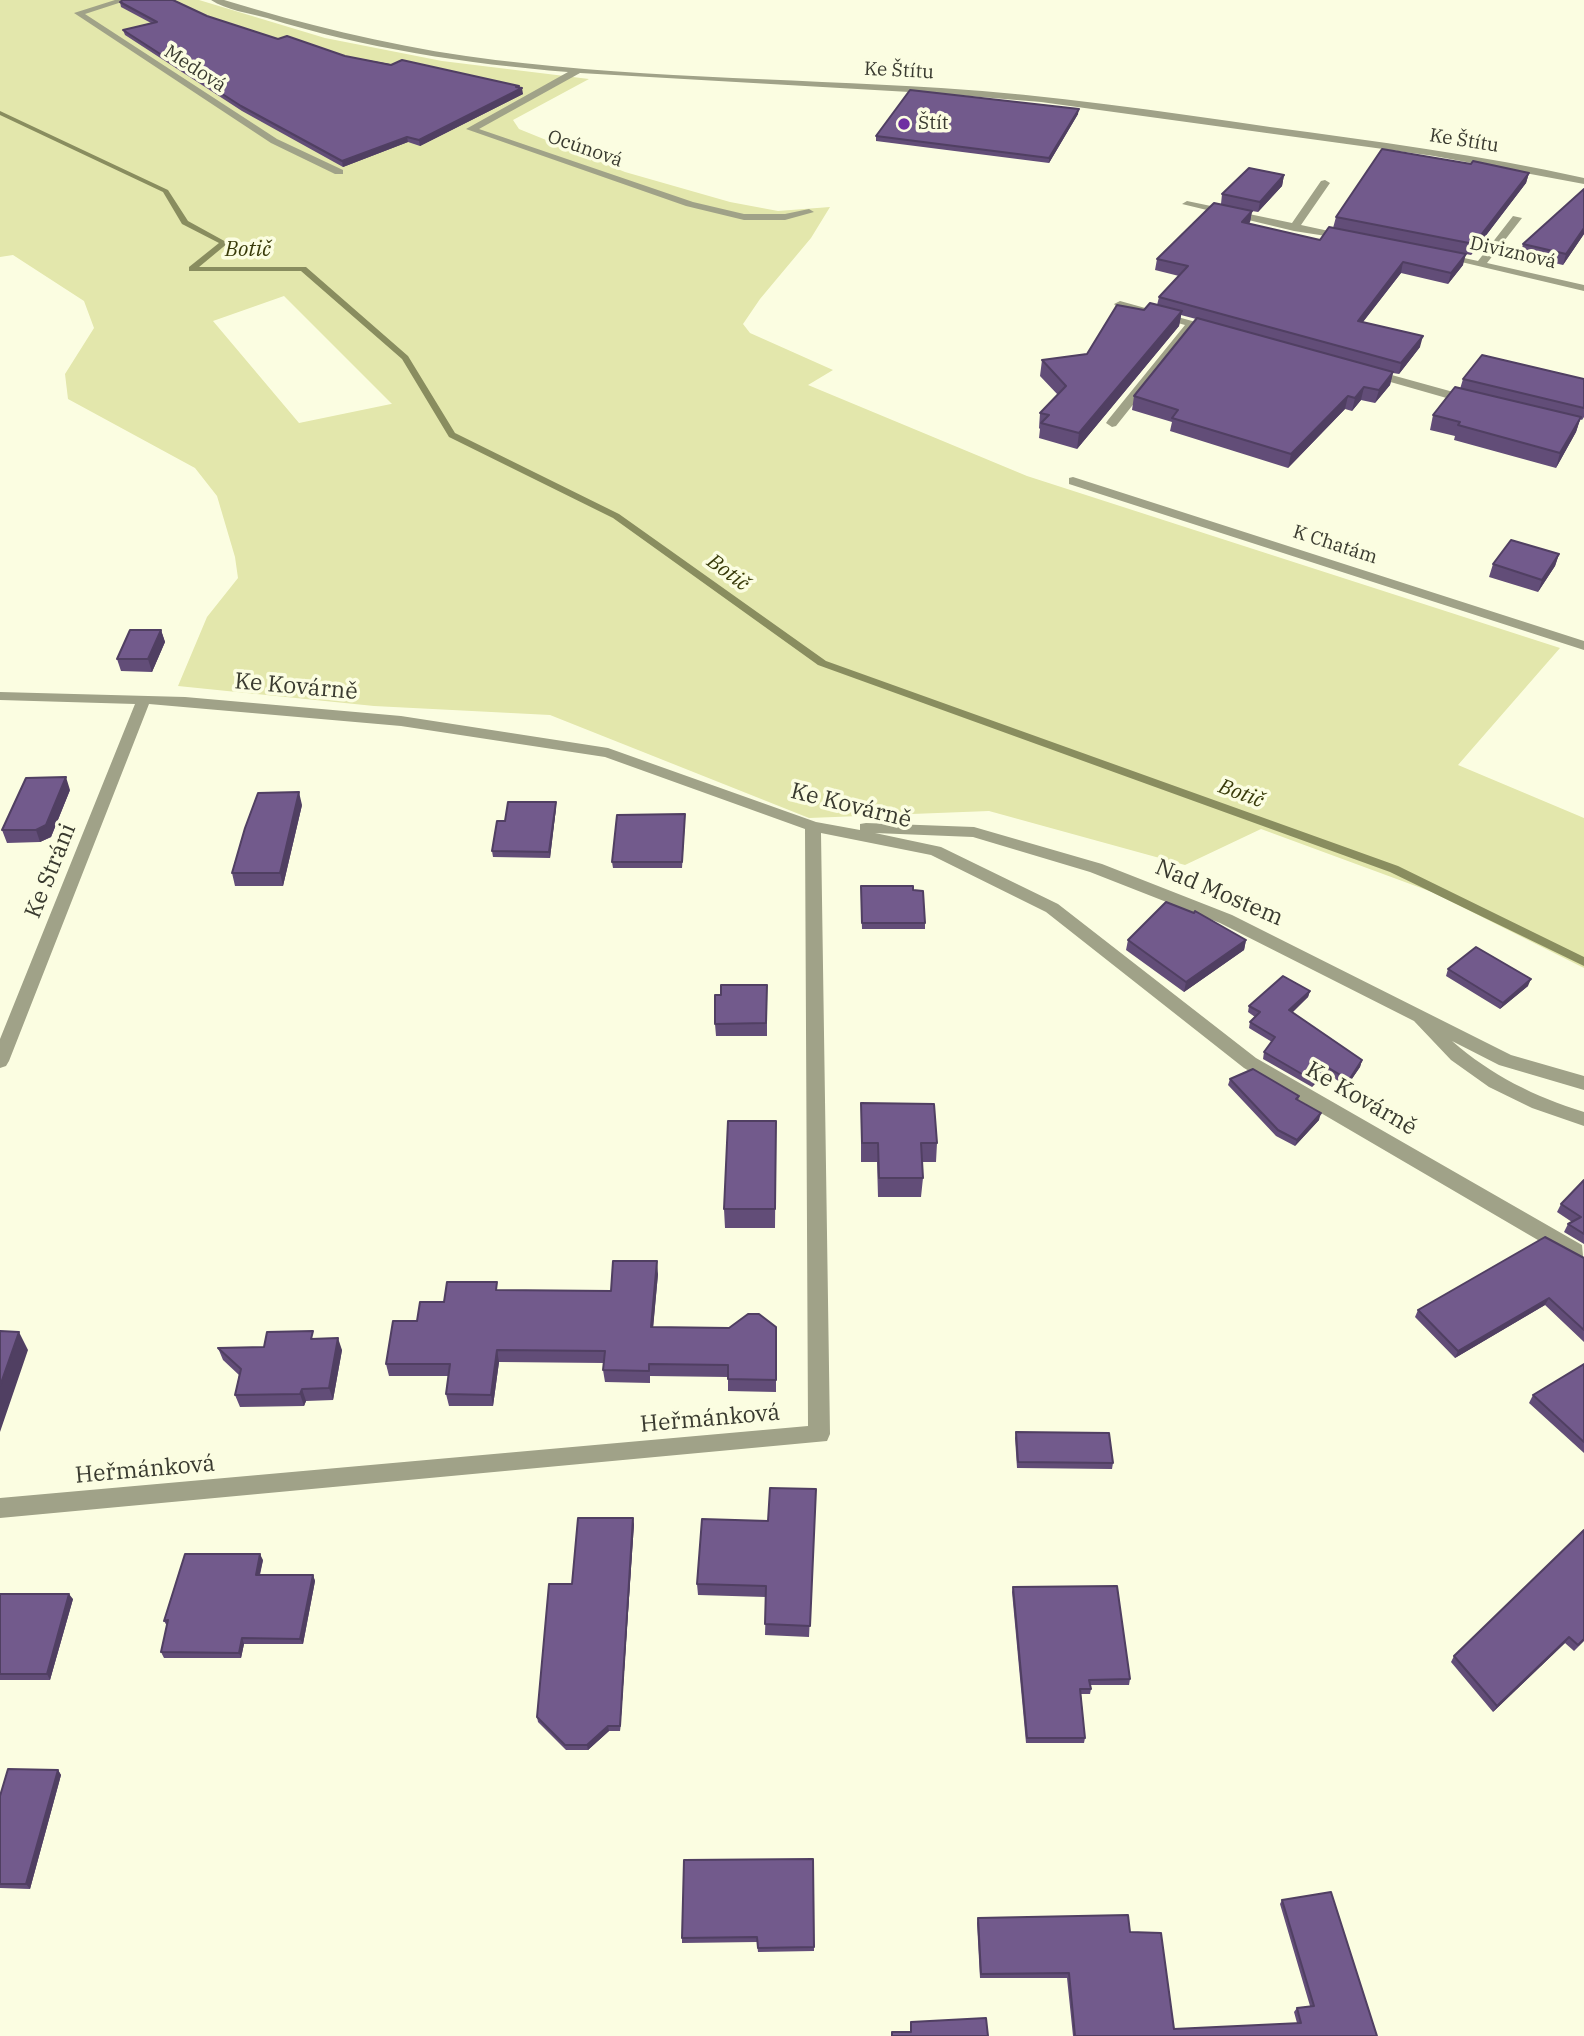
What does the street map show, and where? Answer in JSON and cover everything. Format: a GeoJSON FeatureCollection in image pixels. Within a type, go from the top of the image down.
{"type":"FeatureCollection","features":[{"type":"Feature","properties":{"kind":"street","name":"Medová"},"geometry":{"type":"LineString","coordinates":[[124,0],[78,13],[274,141],[339,172]]}},
{"type":"Feature","properties":{"kind":"street","name":"Ke Štítu"},"geometry":{"type":"LineString","coordinates":[[215,0],[309,29],[429,52],[579,70],[760,83],[992,94],[1067,102],[1480,160],[1584,181]]}},
{"type":"Feature","properties":{"kind":"street","name":"Ocúnová"},"geometry":{"type":"LineString","coordinates":[[579,70],[471,129],[704,207],[744,217],[785,217],[809,212]]}},
{"type":"Feature","properties":{"kind":"street"},"geometry":{"type":"LineString","coordinates":[[1294,228],[1325,183]]}},
{"type":"Feature","properties":{"kind":"street"},"geometry":{"type":"LineString","coordinates":[[1187,204],[1361,240]]}},
{"type":"Feature","properties":{"kind":"street"},"geometry":{"type":"LineString","coordinates":[[1482,263],[1517,218]]}},
{"type":"Feature","properties":{"kind":"street","name":"Diviznová"},"geometry":{"type":"LineString","coordinates":[[1428,253],[1584,288]]}},
{"type":"Feature","properties":{"kind":"street"},"geometry":{"type":"LineString","coordinates":[[1121,304],[1231,334]]}},
{"type":"Feature","properties":{"kind":"street"},"geometry":{"type":"LineString","coordinates":[[1112,423],[1192,323]]}},
{"type":"Feature","properties":{"kind":"street"},"geometry":{"type":"LineString","coordinates":[[1361,370],[1479,402]]}},
{"type":"Feature","properties":{"kind":"street","name":"K Chatám"},"geometry":{"type":"LineString","coordinates":[[1073,481],[1584,646]]}},
{"type":"Feature","properties":{"kind":"street","name":"Ke Kovárně"},"geometry":{"type":"LineString","coordinates":[[0,696],[144,699],[401,721],[608,753],[813,826],[935,851],[1052,908],[1250,1063],[1575,1251],[1584,1259]]}},
{"type":"Feature","properties":{"kind":"street","name":"Ke Stráni"},"geometry":{"type":"LineString","coordinates":[[1,1057],[144,699]]}},
{"type":"Feature","properties":{"kind":"street","name":"Nad Mostem"},"geometry":{"type":"LineString","coordinates":[[813,826],[974,832],[1096,868],[1226,919],[1505,1060],[1584,1083]]}},
{"type":"Feature","properties":{"kind":"street","name":"Heřmánková"},"geometry":{"type":"LineString","coordinates":[[0,1508],[819,1434],[813,826]]}},
{"type":"Feature","properties":{"kind":"street"},"geometry":{"type":"LineString","coordinates":[[1413,1012],[1441,1043],[1500,1087],[1545,1108],[1584,1119]]}},
{"type":"Feature","properties":{"kind":"green space"},"geometry":{"type":"Polygon","coordinates":[[[0,0],[199,0],[325,38],[442,61],[589,79],[513,120],[519,129],[625,172],[730,202],[778,211],[830,207],[811,238],[760,299],[743,324],[750,333],[833,370],[808,385],[1027,476],[1560,648],[1458,765],[1584,818],[1584,968],[1432,892],[1261,829],[1185,865],[989,811],[809,818],[550,715],[374,706],[178,686],[207,617],[238,578],[235,557],[217,496],[195,468],[68,399],[65,374],[94,328],[84,301],[13,255],[0,257],[0,0]],[[284,296],[213,321],[299,423],[392,404],[284,296]]]}},
{"type":"Feature","properties":{"kind":"building"},"geometry":{"type":"Polygon","coordinates":[[[173,0],[207,16],[278,39],[287,36],[345,56],[391,65],[402,60],[522,88],[419,140],[407,137],[342,161],[241,106],[123,30],[157,22],[120,2],[173,0]]]}},
{"type":"Feature","properties":{"kind":"building"},"geometry":{"type":"Polygon","coordinates":[[[910,90],[1079,109],[1049,158],[876,136],[910,90]]]}},
{"type":"Feature","properties":{"kind":"building"},"geometry":{"type":"Polygon","coordinates":[[[1382,149],[1471,164],[1473,161],[1529,173],[1474,244],[1336,217],[1382,149]]]}},
{"type":"Feature","properties":{"kind":"building"},"geometry":{"type":"Polygon","coordinates":[[[1249,168],[1284,175],[1260,202],[1222,194],[1249,168]]]}},
{"type":"Feature","properties":{"kind":"building"},"geometry":{"type":"Polygon","coordinates":[[[1584,189],[1584,228],[1566,254],[1523,244],[1584,189]]]}},
{"type":"Feature","properties":{"kind":"building"},"geometry":{"type":"Polygon","coordinates":[[[1214,203],[1252,211],[1242,222],[1320,240],[1329,227],[1466,254],[1451,273],[1403,262],[1358,321],[1423,336],[1401,363],[1159,297],[1188,266],[1157,259],[1214,203]]]}},
{"type":"Feature","properties":{"kind":"building"},"geometry":{"type":"Polygon","coordinates":[[[1150,303],[1182,311],[1079,433],[1041,423],[1049,415],[1040,413],[1066,386],[1042,360],[1087,354],[1117,305],[1144,310],[1150,303]]]}},
{"type":"Feature","properties":{"kind":"building"},"geometry":{"type":"Polygon","coordinates":[[[1197,318],[1393,372],[1379,390],[1364,387],[1355,398],[1348,396],[1291,454],[1172,418],[1178,410],[1134,396],[1197,318]]]}},
{"type":"Feature","properties":{"kind":"building"},"geometry":{"type":"Polygon","coordinates":[[[1482,355],[1584,379],[1584,408],[1463,379],[1482,355]]]}},
{"type":"Feature","properties":{"kind":"building"},"geometry":{"type":"Polygon","coordinates":[[[1455,387],[1581,417],[1560,453],[1458,425],[1460,422],[1433,415],[1455,387]]]}},
{"type":"Feature","properties":{"kind":"building"},"geometry":{"type":"Polygon","coordinates":[[[1511,540],[1559,554],[1542,580],[1493,564],[1511,540]]]}},
{"type":"Feature","properties":{"kind":"building"},"geometry":{"type":"Polygon","coordinates":[[[130,630],[161,630],[148,659],[117,659],[130,630]]]}},
{"type":"Feature","properties":{"kind":"building"},"geometry":{"type":"Polygon","coordinates":[[[66,777],[46,825],[36,830],[2,830],[26,778],[66,777]]]}},
{"type":"Feature","properties":{"kind":"building"},"geometry":{"type":"Polygon","coordinates":[[[299,792],[280,873],[232,873],[258,793],[299,792]]]}},
{"type":"Feature","properties":{"kind":"building"},"geometry":{"type":"Polygon","coordinates":[[[508,802],[556,802],[549,852],[492,851],[497,821],[505,821],[508,802]]]}},
{"type":"Feature","properties":{"kind":"building"},"geometry":{"type":"Polygon","coordinates":[[[685,814],[682,862],[612,862],[617,815],[685,814]]]}},
{"type":"Feature","properties":{"kind":"building"},"geometry":{"type":"Polygon","coordinates":[[[861,886],[913,886],[913,890],[923,891],[925,923],[862,923],[861,886]]]}},
{"type":"Feature","properties":{"kind":"building"},"geometry":{"type":"Polygon","coordinates":[[[1166,902],[1194,913],[1195,911],[1246,940],[1186,982],[1128,940],[1166,902]]]}},
{"type":"Feature","properties":{"kind":"building"},"geometry":{"type":"Polygon","coordinates":[[[1476,947],[1531,979],[1503,1003],[1448,969],[1476,947]]]}},
{"type":"Feature","properties":{"kind":"building"},"geometry":{"type":"Polygon","coordinates":[[[1283,976],[1310,991],[1289,1010],[1362,1060],[1349,1080],[1327,1067],[1314,1081],[1264,1052],[1275,1037],[1250,1022],[1260,1012],[1249,1006],[1283,976]]]}},
{"type":"Feature","properties":{"kind":"building"},"geometry":{"type":"Polygon","coordinates":[[[721,985],[767,985],[766,1023],[715,1024],[715,995],[721,995],[721,985]]]}},
{"type":"Feature","properties":{"kind":"building"},"geometry":{"type":"Polygon","coordinates":[[[1253,1069],[1299,1096],[1296,1099],[1321,1113],[1297,1140],[1278,1130],[1230,1079],[1253,1069]]]}},
{"type":"Feature","properties":{"kind":"building"},"geometry":{"type":"Polygon","coordinates":[[[861,1103],[934,1104],[937,1143],[921,1143],[923,1178],[879,1178],[878,1143],[862,1143],[861,1103]]]}},
{"type":"Feature","properties":{"kind":"building"},"geometry":{"type":"Polygon","coordinates":[[[728,1121],[776,1121],[775,1209],[724,1209],[728,1121]]]}},
{"type":"Feature","properties":{"kind":"building"},"geometry":{"type":"Polygon","coordinates":[[[1584,1180],[1584,1234],[1568,1224],[1581,1217],[1561,1204],[1584,1180]]]}},
{"type":"Feature","properties":{"kind":"building"},"geometry":{"type":"Polygon","coordinates":[[[1545,1237],[1584,1258],[1584,1330],[1549,1298],[1458,1351],[1418,1310],[1545,1237]]]}},
{"type":"Feature","properties":{"kind":"building"},"geometry":{"type":"Polygon","coordinates":[[[613,1261],[657,1261],[651,1327],[729,1328],[748,1314],[759,1314],[776,1327],[776,1380],[728,1379],[728,1365],[649,1364],[649,1371],[603,1370],[605,1351],[497,1350],[491,1395],[446,1394],[450,1364],[386,1364],[393,1321],[417,1321],[420,1302],[444,1302],[447,1282],[497,1282],[496,1290],[611,1291],[613,1261]]]}},
{"type":"Feature","properties":{"kind":"building"},"geometry":{"type":"Polygon","coordinates":[[[0,1331],[19,1332],[0,1386],[0,1331]]]}},
{"type":"Feature","properties":{"kind":"building"},"geometry":{"type":"Polygon","coordinates":[[[313,1331],[311,1339],[338,1338],[329,1388],[302,1389],[300,1394],[235,1395],[241,1369],[218,1348],[264,1347],[267,1332],[313,1331]]]}},
{"type":"Feature","properties":{"kind":"building"},"geometry":{"type":"Polygon","coordinates":[[[1584,1364],[1584,1442],[1533,1395],[1584,1364]]]}},
{"type":"Feature","properties":{"kind":"building"},"geometry":{"type":"Polygon","coordinates":[[[1016,1432],[1109,1433],[1113,1463],[1018,1462],[1016,1432]]]}},
{"type":"Feature","properties":{"kind":"building"},"geometry":{"type":"Polygon","coordinates":[[[770,1488],[816,1489],[810,1626],[765,1624],[766,1586],[697,1584],[702,1519],[768,1521],[770,1488]]]}},
{"type":"Feature","properties":{"kind":"building"},"geometry":{"type":"Polygon","coordinates":[[[578,1518],[633,1518],[620,1726],[608,1726],[587,1745],[565,1745],[537,1717],[549,1584],[572,1584],[578,1518]]]}},
{"type":"Feature","properties":{"kind":"building"},"geometry":{"type":"Polygon","coordinates":[[[1584,1530],[1584,1639],[1578,1645],[1569,1637],[1497,1706],[1454,1656],[1584,1530]]]}},
{"type":"Feature","properties":{"kind":"building"},"geometry":{"type":"Polygon","coordinates":[[[185,1554],[260,1554],[256,1575],[313,1575],[300,1639],[242,1638],[239,1653],[161,1652],[168,1620],[164,1621],[185,1554]]]}},
{"type":"Feature","properties":{"kind":"building"},"geometry":{"type":"Polygon","coordinates":[[[1117,1586],[1130,1679],[1089,1680],[1091,1689],[1080,1689],[1085,1738],[1027,1738],[1013,1587],[1117,1586]]]}},
{"type":"Feature","properties":{"kind":"building"},"geometry":{"type":"Polygon","coordinates":[[[0,1594],[69,1594],[47,1674],[0,1674],[0,1594]]]}},
{"type":"Feature","properties":{"kind":"building"},"geometry":{"type":"Polygon","coordinates":[[[8,1769],[58,1770],[26,1884],[0,1884],[0,1796],[8,1769]]]}},
{"type":"Feature","properties":{"kind":"building"},"geometry":{"type":"Polygon","coordinates":[[[813,1859],[814,1947],[758,1948],[757,1937],[682,1938],[684,1860],[813,1859]]]}},
{"type":"Feature","properties":{"kind":"building"},"geometry":{"type":"Polygon","coordinates":[[[1331,1892],[1377,2036],[1075,2036],[1069,1973],[981,1974],[978,1918],[1128,1915],[1130,1932],[1161,1933],[1174,2029],[1301,2023],[1297,2008],[1314,2006],[1282,1900],[1331,1892]]]}},
{"type":"Feature","properties":{"kind":"building"},"geometry":{"type":"Polygon","coordinates":[[[986,2018],[988,2036],[892,2036],[892,2032],[911,2032],[911,2022],[986,2018]]]}},
{"type":"Feature","properties":{"kind":"waterway","name":"Botič"},"geometry":{"type":"LineString","coordinates":[[0,113],[166,191],[185,222],[224,243],[192,269],[303,269],[405,358],[452,435],[616,516],[822,663],[1394,869],[1584,962]]}},
{"type":"Feature","properties":{"kind":"place","name":"Štít"},"geometry":{"type":"Point","coordinates":[904,124]}}]}
